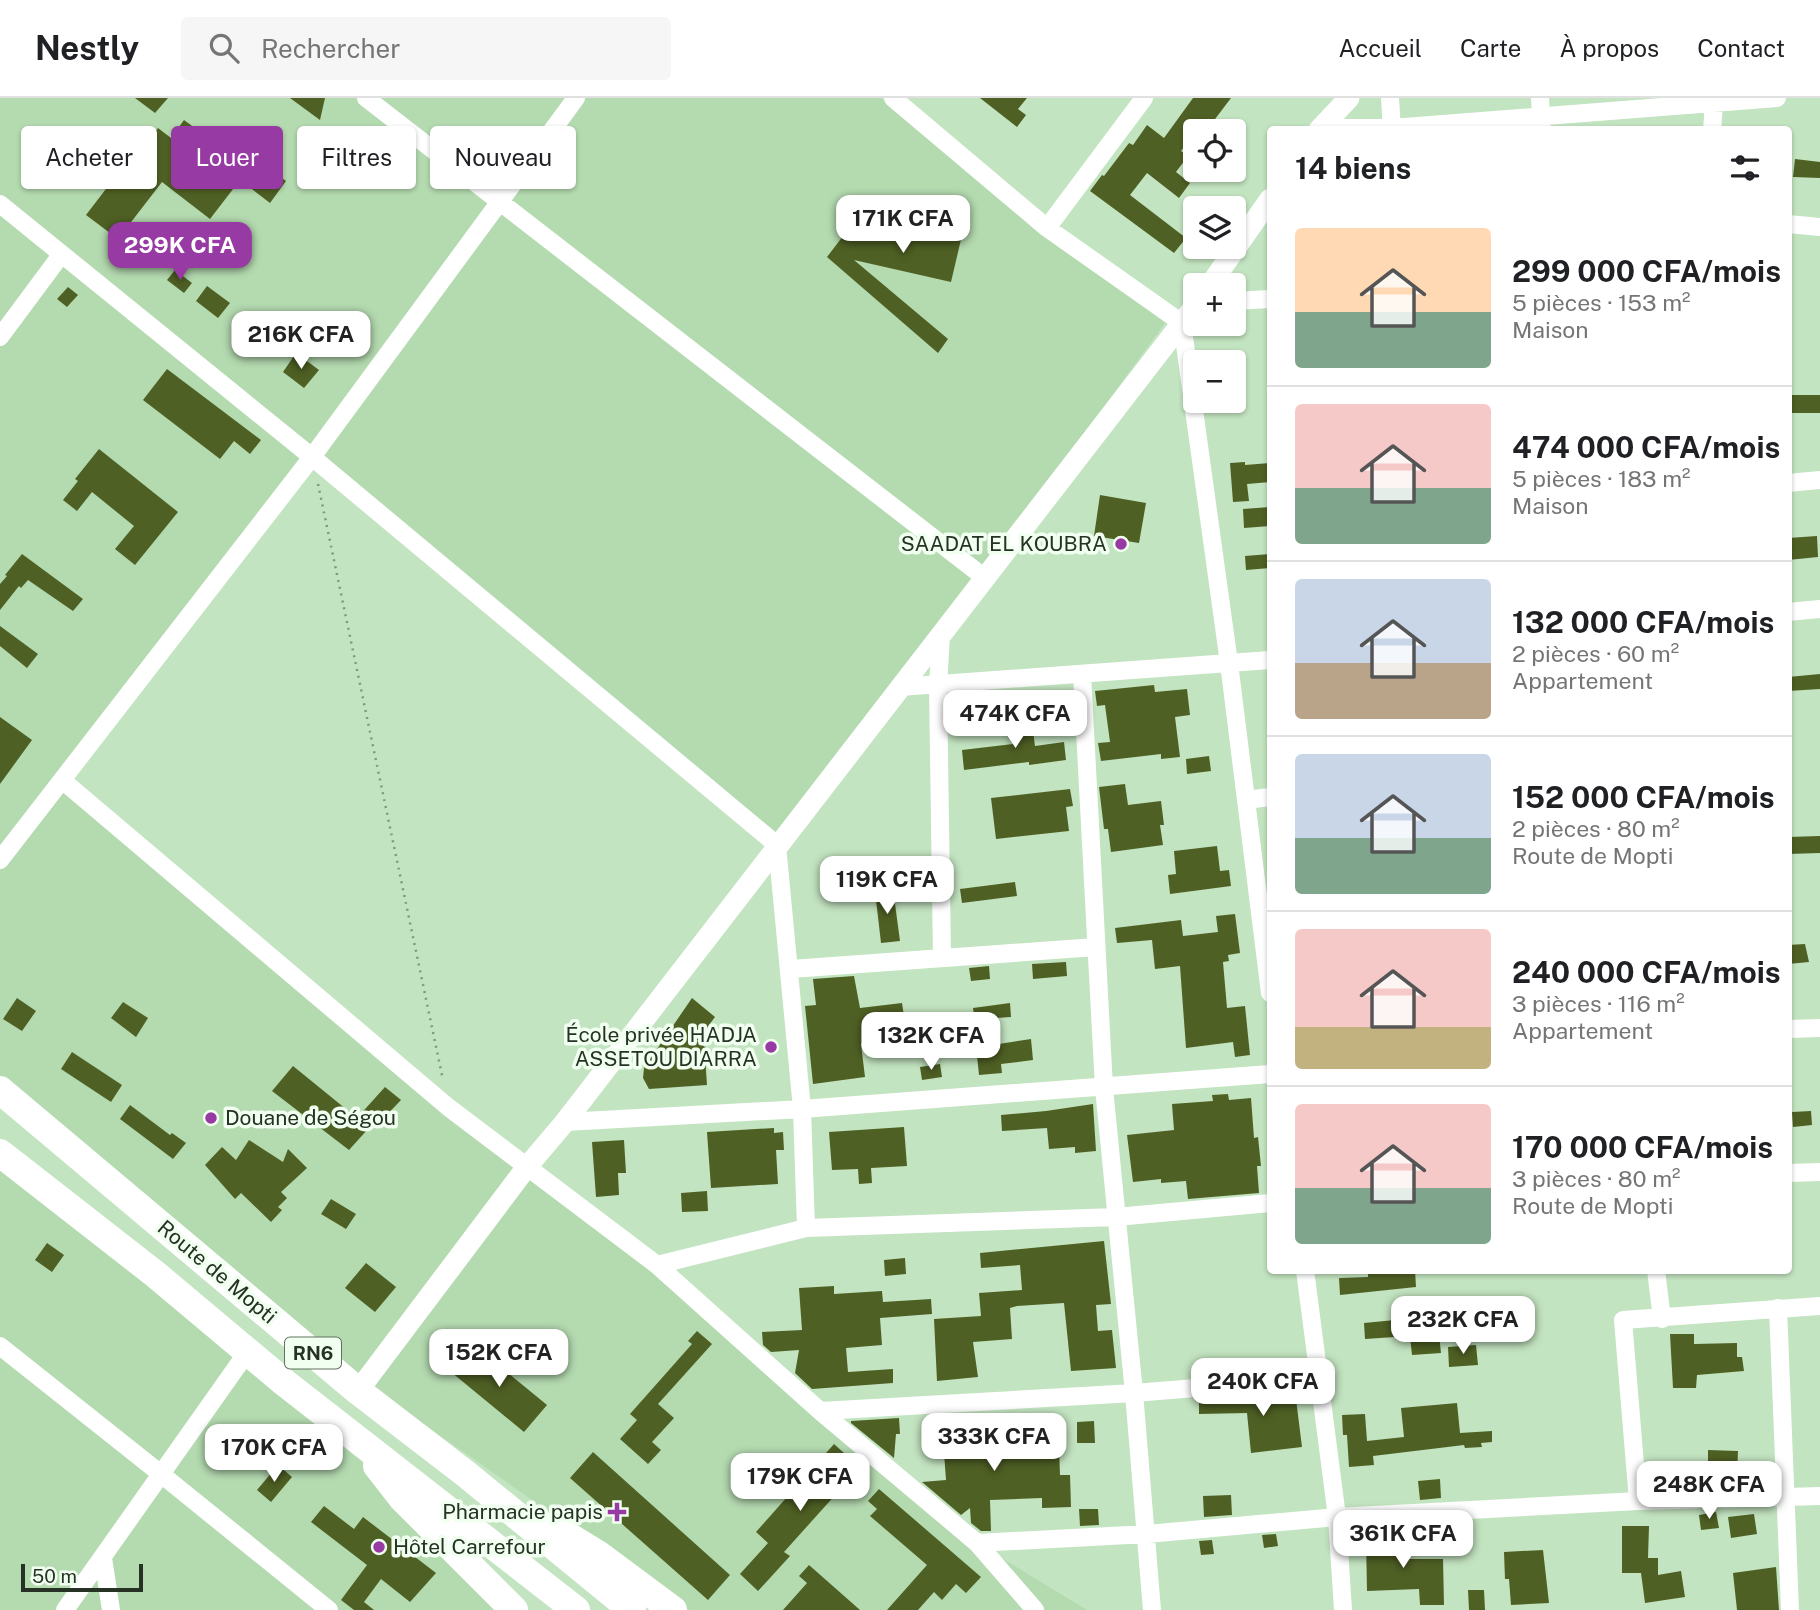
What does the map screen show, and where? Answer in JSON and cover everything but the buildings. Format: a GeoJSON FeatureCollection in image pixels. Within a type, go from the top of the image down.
{"type":"FeatureCollection","features":[{"type":"Feature","properties":{"kind":"highway","name":"Route de Mopti"},"geometry":{"type":"LineString","coordinates":[[0,1090],[358,1391],[466,1474],[632,1610]]}},
{"type":"Feature","properties":{"kind":"highway","name":"Route de Mopti"},"geometry":{"type":"LineString","coordinates":[[0,1153],[155,1274],[285,1383],[576,1610]]}},
{"type":"Feature","properties":{"kind":"highway"},"geometry":{"type":"LineString","coordinates":[[349,1431],[402,1498],[514,1610]]}},
{"type":"Feature","properties":{"kind":"highway"},"geometry":{"type":"LineString","coordinates":[[466,1474],[599,1555],[673,1610]]}},
{"type":"Feature","properties":{"kind":"street"},"geometry":{"type":"LineString","coordinates":[[366,98],[985,578]]}},
{"type":"Feature","properties":{"kind":"street"},"geometry":{"type":"LineString","coordinates":[[0,860],[312,457],[576,98]]}},
{"type":"Feature","properties":{"kind":"street"},"geometry":{"type":"LineString","coordinates":[[894,98],[1047,228],[1183,311]]}},
{"type":"Feature","properties":{"kind":"street"},"geometry":{"type":"LineString","coordinates":[[1323,126],[1349,98]]}},
{"type":"Feature","properties":{"kind":"street"},"geometry":{"type":"LineString","coordinates":[[1390,98],[1392,126]]}},
{"type":"Feature","properties":{"kind":"street"},"geometry":{"type":"LineString","coordinates":[[1422,126],[1541,114],[1777,98]]}},
{"type":"Feature","properties":{"kind":"street"},"geometry":{"type":"LineString","coordinates":[[1047,228],[1135,101]]}},
{"type":"Feature","properties":{"kind":"street"},"geometry":{"type":"LineString","coordinates":[[1712,126],[1714,104]]}},
{"type":"Feature","properties":{"kind":"street"},"geometry":{"type":"LineString","coordinates":[[1218,273],[1267,203]]}},
{"type":"Feature","properties":{"kind":"street"},"geometry":{"type":"LineString","coordinates":[[0,204],[312,457],[777,845],[791,969],[802,1110],[806,1228]]}},
{"type":"Feature","properties":{"kind":"street"},"geometry":{"type":"LineString","coordinates":[[1792,224],[1820,227]]}},
{"type":"Feature","properties":{"kind":"street"},"geometry":{"type":"LineString","coordinates":[[0,337],[61,255]]}},
{"type":"Feature","properties":{"kind":"street"},"geometry":{"type":"LineString","coordinates":[[1246,300],[1267,299]]}},
{"type":"Feature","properties":{"kind":"street"},"geometry":{"type":"LineString","coordinates":[[358,1391],[526,1168],[565,1122],[1183,323]]}},
{"type":"Feature","properties":{"kind":"street"},"geometry":{"type":"LineString","coordinates":[[1191,336],[1267,969]]}},
{"type":"Feature","properties":{"kind":"street"},"geometry":{"type":"LineString","coordinates":[[1792,483],[1820,480]]}},
{"type":"Feature","properties":{"kind":"street"},"geometry":{"type":"LineString","coordinates":[[1792,612],[1820,609]]}},
{"type":"Feature","properties":{"kind":"street"},"geometry":{"type":"LineString","coordinates":[[941,635],[938,686],[942,957]]}},
{"type":"Feature","properties":{"kind":"street"},"geometry":{"type":"LineString","coordinates":[[899,687],[1267,660]]}},
{"type":"Feature","properties":{"kind":"street"},"geometry":{"type":"LineString","coordinates":[[1082,674],[1104,1088],[1152,1610]]}},
{"type":"Feature","properties":{"kind":"street"},"geometry":{"type":"LineString","coordinates":[[62,780],[448,1108],[657,1265],[977,1543],[1035,1610]]}},
{"type":"Feature","properties":{"kind":"street"},"geometry":{"type":"LineString","coordinates":[[1246,800],[1267,797]]}},
{"type":"Feature","properties":{"kind":"street"},"geometry":{"type":"LineString","coordinates":[[791,969],[1097,947]]}},
{"type":"Feature","properties":{"kind":"street"},"geometry":{"type":"LineString","coordinates":[[1792,1029],[1820,1028]]}},
{"type":"Feature","properties":{"kind":"street"},"geometry":{"type":"LineString","coordinates":[[565,1122],[802,1110],[1267,1074]]}},
{"type":"Feature","properties":{"kind":"street"},"geometry":{"type":"LineString","coordinates":[[1792,1173],[1820,1172]]}},
{"type":"Feature","properties":{"kind":"street"},"geometry":{"type":"LineString","coordinates":[[657,1265],[806,1228],[1116,1217],[1267,1203]]}},
{"type":"Feature","properties":{"kind":"street"},"geometry":{"type":"LineString","coordinates":[[1306,1274],[1337,1517],[1343,1610]]}},
{"type":"Feature","properties":{"kind":"street"},"geometry":{"type":"LineString","coordinates":[[1656,1274],[1662,1319]]}},
{"type":"Feature","properties":{"kind":"street"},"geometry":{"type":"LineString","coordinates":[[1638,1501],[1623,1320],[1820,1306]]}},
{"type":"Feature","properties":{"kind":"street"},"geometry":{"type":"LineString","coordinates":[[1778,1308],[1790,1610]]}},
{"type":"Feature","properties":{"kind":"street"},"geometry":{"type":"LineString","coordinates":[[0,1346],[328,1610]]}},
{"type":"Feature","properties":{"kind":"street"},"geometry":{"type":"LineString","coordinates":[[65,1610],[248,1351]]}},
{"type":"Feature","properties":{"kind":"street"},"geometry":{"type":"LineString","coordinates":[[821,1410],[1134,1393],[1319,1378]]}},
{"type":"Feature","properties":{"kind":"street"},"geometry":{"type":"LineString","coordinates":[[977,1543],[1147,1534],[1337,1517],[1638,1501],[1820,1496]]}},
{"type":"Feature","properties":{"kind":"street"},"geometry":{"type":"LineString","coordinates":[[103,1558],[111,1610]]}},
{"type":"Feature","properties":{"kind":"path"},"geometry":{"type":"LineString","coordinates":[[312,457],[448,1108]]}},
{"type":"Feature","properties":{"kind":"shaded area"},"geometry":{"type":"Polygon","coordinates":[[[0,98],[881,98],[1165,323],[899,687],[777,845],[312,457],[62,780],[448,1107],[657,1265],[977,1543],[1087,1610],[689,1610],[368,1385],[0,1099],[0,98]]]}},
{"type":"Feature","properties":{"kind":"shaded area"},"geometry":{"type":"Polygon","coordinates":[[[0,1161],[422,1512],[516,1610],[0,1610],[0,1161]]]}},
{"type":"Feature","properties":{"kind":"place","name":"SAADAT EL KOUBRA"},"geometry":{"type":"Point","coordinates":[1121,544]}},
{"type":"Feature","properties":{"kind":"place","name":"École privée HADJA ASSETOU DIARRA"},"geometry":{"type":"Point","coordinates":[771,1047]}},
{"type":"Feature","properties":{"kind":"place","name":"Douane de Ségou"},"geometry":{"type":"Point","coordinates":[211,1118]}},
{"type":"Feature","properties":{"kind":"place","name":"Pharmacie papis"},"geometry":{"type":"Point","coordinates":[617,1512]}},
{"type":"Feature","properties":{"kind":"place","name":"Hôtel Carrefour"},"geometry":{"type":"Point","coordinates":[379,1547]}}]}
